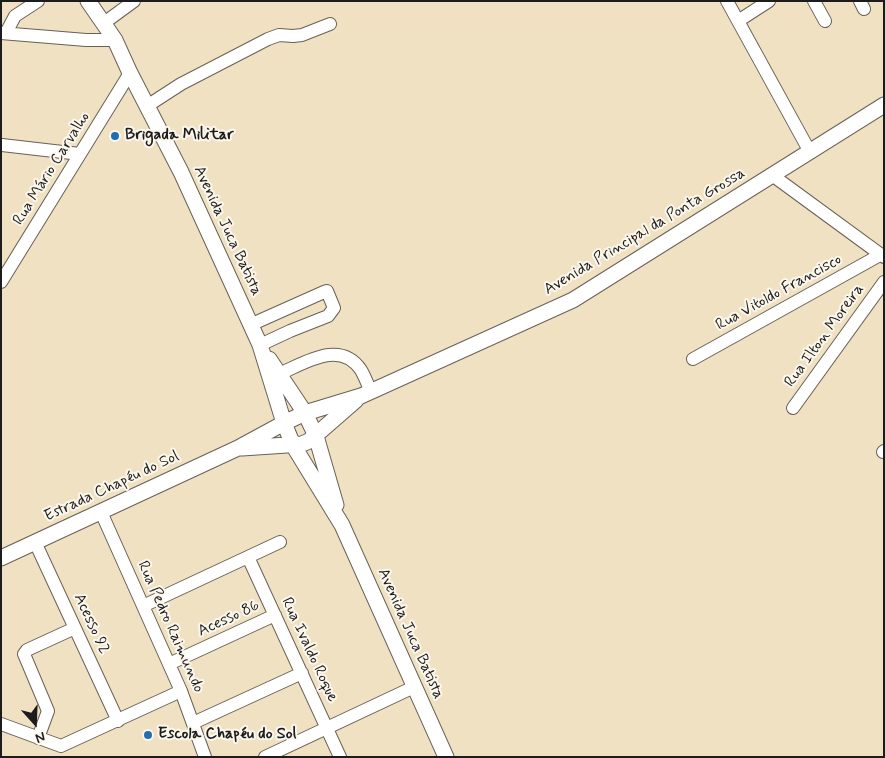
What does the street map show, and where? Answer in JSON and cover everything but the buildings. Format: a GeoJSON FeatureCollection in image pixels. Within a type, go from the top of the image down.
{"type":"FeatureCollection","features":[{"type":"Feature","properties":{"kind":"main road","name":"Avenida Juca Batista"},"geometry":{"type":"LineString","coordinates":[[88,1],[115,40],[181,172],[260,345],[305,414],[316,436],[342,524],[446,757]]}},
{"type":"Feature","properties":{"kind":"main road","name":"Avenida Principal da Ponta Grossa"},"geometry":{"type":"LineString","coordinates":[[305,414],[366,394],[573,300],[884,105]]}},
{"type":"Feature","properties":{"kind":"main road","name":"Avenida Juca Batista"},"geometry":{"type":"LineString","coordinates":[[260,345],[284,423],[293,445],[342,524]]}},
{"type":"Feature","properties":{"kind":"main road","name":"Avenida Principal da Ponta Grossa"},"geometry":{"type":"LineString","coordinates":[[293,445],[302,444],[316,436],[366,394]]}},
{"type":"Feature","properties":{"kind":"main road","name":"Estrada Chapéu do Sol"},"geometry":{"type":"LineString","coordinates":[[1,558],[238,448],[305,414]]}},
{"type":"Feature","properties":{"kind":"main road","name":"Estrada Chapéu do Sol"},"geometry":{"type":"LineString","coordinates":[[238,448],[293,445]]}},
{"type":"Feature","properties":{"kind":"street"},"geometry":{"type":"LineString","coordinates":[[3,33],[15,16],[38,1]]}},
{"type":"Feature","properties":{"kind":"street"},"geometry":{"type":"LineString","coordinates":[[104,23],[134,1]]}},
{"type":"Feature","properties":{"kind":"street"},"geometry":{"type":"LineString","coordinates":[[727,1],[810,152]]}},
{"type":"Feature","properties":{"kind":"street"},"geometry":{"type":"LineString","coordinates":[[738,21],[769,1]]}},
{"type":"Feature","properties":{"kind":"street"},"geometry":{"type":"LineString","coordinates":[[814,1],[825,21]]}},
{"type":"Feature","properties":{"kind":"street"},"geometry":{"type":"LineString","coordinates":[[147,106],[181,84],[268,39],[279,35],[302,35],[330,24]]}},
{"type":"Feature","properties":{"kind":"street"},"geometry":{"type":"LineString","coordinates":[[3,33],[86,40],[115,40]]}},
{"type":"Feature","properties":{"kind":"street","name":"Rua Mário Carvalho"},"geometry":{"type":"LineString","coordinates":[[1,282],[130,73]]}},
{"type":"Feature","properties":{"kind":"street"},"geometry":{"type":"LineString","coordinates":[[2,145],[80,154]]}},
{"type":"Feature","properties":{"kind":"street"},"geometry":{"type":"LineString","coordinates":[[772,175],[882,256]]}},
{"type":"Feature","properties":{"kind":"street","name":"Rua Vitoldo Francisco"},"geometry":{"type":"LineString","coordinates":[[693,359],[882,256]]}},
{"type":"Feature","properties":{"kind":"street","name":"Rua Ilton Moreira"},"geometry":{"type":"LineString","coordinates":[[793,408],[884,282]]}},
{"type":"Feature","properties":{"kind":"street"},"geometry":{"type":"LineString","coordinates":[[250,325],[324,292],[327,291],[330,295],[334,308],[328,316],[260,345]]}},
{"type":"Feature","properties":{"kind":"street"},"geometry":{"type":"LineString","coordinates":[[282,310],[290,331]]}},
{"type":"Feature","properties":{"kind":"street"},"geometry":{"type":"LineString","coordinates":[[279,374],[324,355],[337,354],[351,359],[360,370],[366,394]]}},
{"type":"Feature","properties":{"kind":"street","name":"Rua Pedro Raimundo"},"geometry":{"type":"LineString","coordinates":[[101,512],[182,691],[206,757]]}},
{"type":"Feature","properties":{"kind":"street","name":"Acesso 92"},"geometry":{"type":"LineString","coordinates":[[35,542],[118,721]]}},
{"type":"Feature","properties":{"kind":"street"},"geometry":{"type":"LineString","coordinates":[[143,606],[280,542]]}},
{"type":"Feature","properties":{"kind":"street","name":"Rua Ivaldo Roque"},"geometry":{"type":"LineString","coordinates":[[248,557],[340,757]]}},
{"type":"Feature","properties":{"kind":"street","name":"Acesso 86"},"geometry":{"type":"LineString","coordinates":[[170,664],[275,615]]}},
{"type":"Feature","properties":{"kind":"street"},"geometry":{"type":"LineString","coordinates":[[38,738],[48,711],[24,654],[27,650],[75,628]]}},
{"type":"Feature","properties":{"kind":"street"},"geometry":{"type":"LineString","coordinates":[[193,723],[302,673]]}},
{"type":"Feature","properties":{"kind":"street"},"geometry":{"type":"LineString","coordinates":[[265,757],[414,687]]}},
{"type":"Feature","properties":{"kind":"street"},"geometry":{"type":"LineString","coordinates":[[1,724],[61,746],[182,691]]}},
{"type":"Feature","properties":{"kind":"place","name":"Brigada Militar"},"geometry":{"type":"Point","coordinates":[115,136]}},
{"type":"Feature","properties":{"kind":"place","name":"Escola Chapéu do Sol"},"geometry":{"type":"Point","coordinates":[148,735]}}]}
